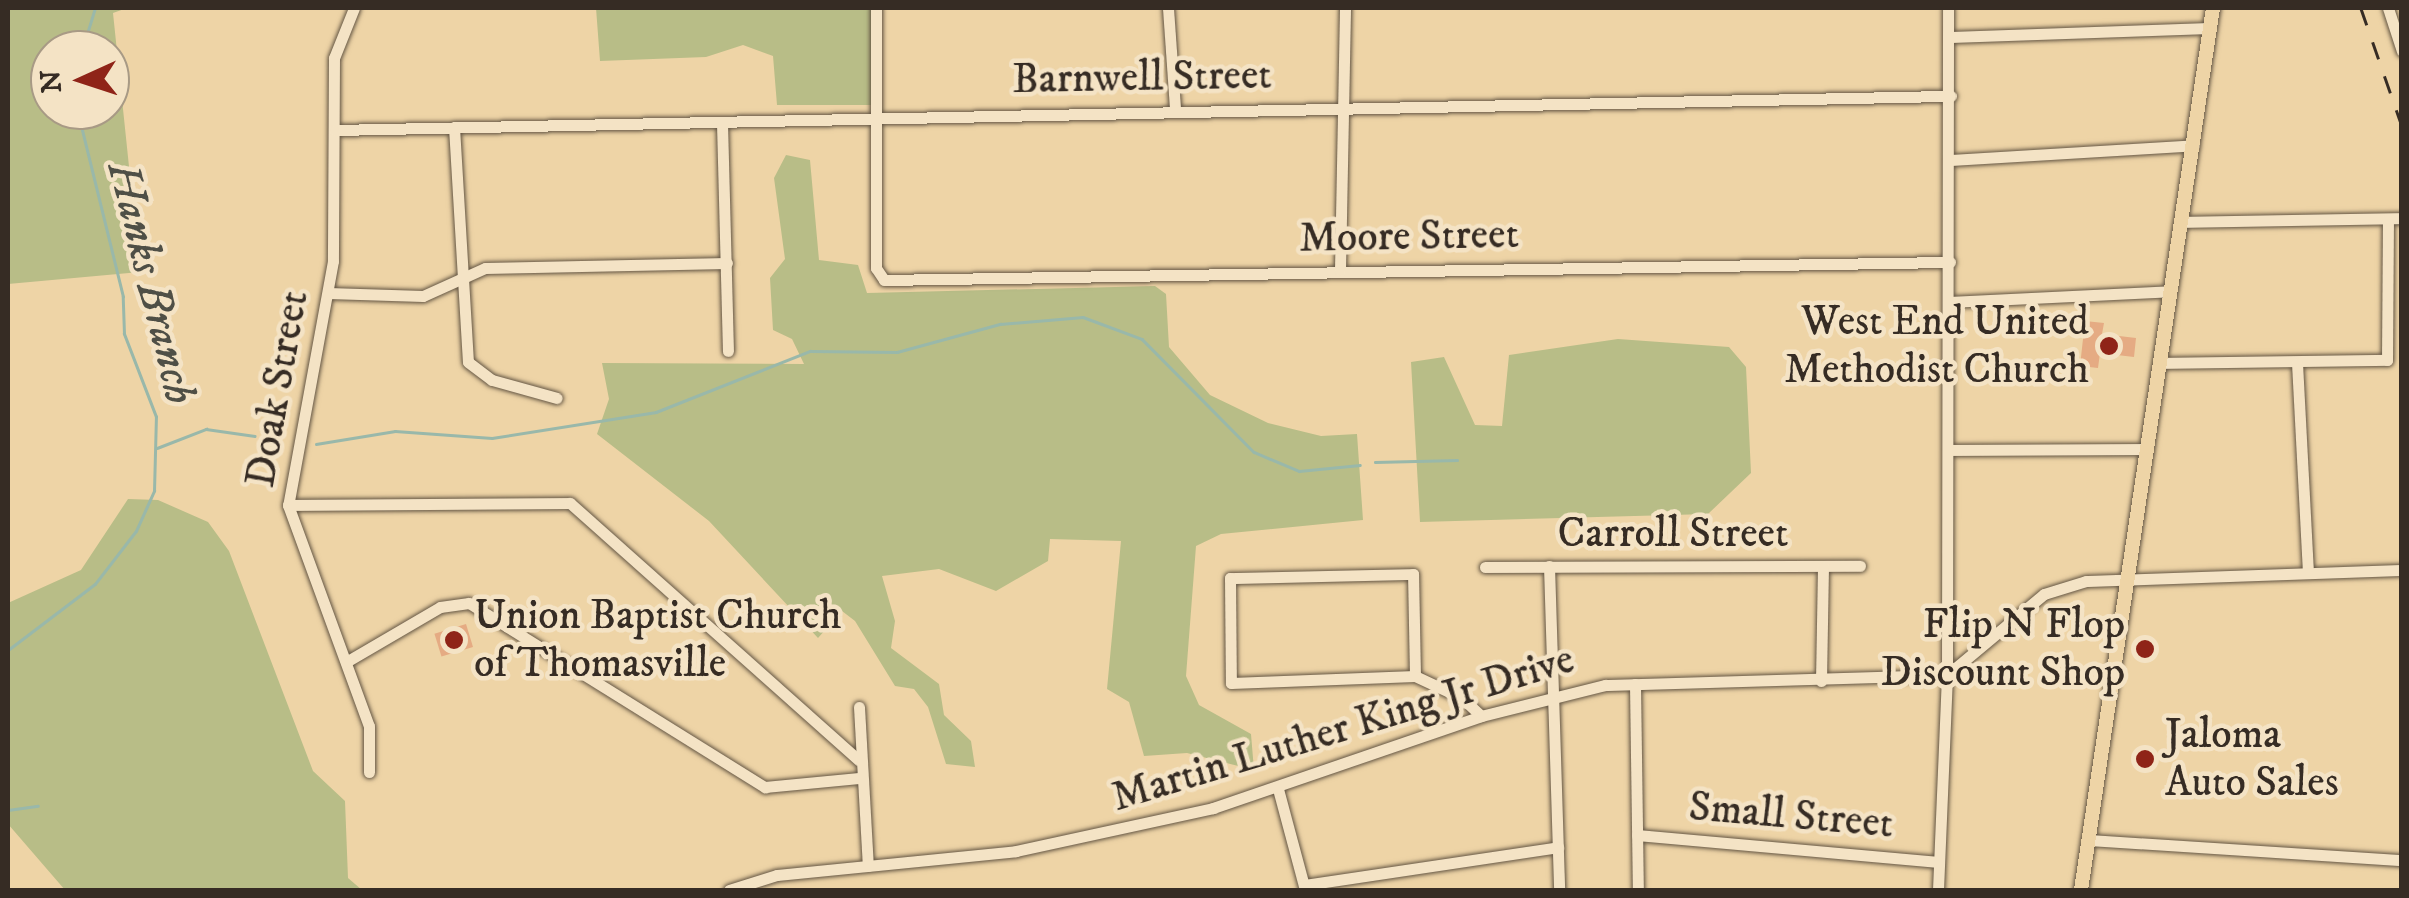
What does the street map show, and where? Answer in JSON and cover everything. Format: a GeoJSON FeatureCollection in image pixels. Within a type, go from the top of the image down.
{"type":"FeatureCollection","features":[{"type":"Feature","properties":{"kind":"main road"},"geometry":{"type":"LineString","coordinates":[[2081,890],[2214,8]]}},
{"type":"Feature","properties":{"kind":"street","name":"Doak Street"},"geometry":{"type":"LineString","coordinates":[[354,8],[334,58],[338,210],[328,293],[290,464],[288,505],[369,726],[369,772]]}},
{"type":"Feature","properties":{"kind":"street"},"geometry":{"type":"LineString","coordinates":[[876,8],[877,118]]}},
{"type":"Feature","properties":{"kind":"street"},"geometry":{"type":"LineString","coordinates":[[1168,8],[1175,108]]}},
{"type":"Feature","properties":{"kind":"street"},"geometry":{"type":"LineString","coordinates":[[1340,270],[1345,8]]}},
{"type":"Feature","properties":{"kind":"street"},"geometry":{"type":"LineString","coordinates":[[1938,890],[1948,675],[1952,160],[1948,8]]}},
{"type":"Feature","properties":{"kind":"street"},"geometry":{"type":"LineString","coordinates":[[2388,8],[2402,51]]}},
{"type":"Feature","properties":{"kind":"street"},"geometry":{"type":"LineString","coordinates":[[1949,36],[2211,28]]}},
{"type":"Feature","properties":{"kind":"street","name":"Barnwell Street"},"geometry":{"type":"LineString","coordinates":[[335,130],[722,123],[1175,108],[1951,96]]}},
{"type":"Feature","properties":{"kind":"street","name":"Moore Street"},"geometry":{"type":"LineString","coordinates":[[877,118],[876,268],[893,281],[1950,262]]}},
{"type":"Feature","properties":{"kind":"street"},"geometry":{"type":"LineString","coordinates":[[722,123],[728,351]]}},
{"type":"Feature","properties":{"kind":"street"},"geometry":{"type":"LineString","coordinates":[[454,127],[461,279],[474,371],[557,398]]}},
{"type":"Feature","properties":{"kind":"street"},"geometry":{"type":"LineString","coordinates":[[1952,160],[2194,145]]}},
{"type":"Feature","properties":{"kind":"street"},"geometry":{"type":"LineString","coordinates":[[2160,363],[2379,364],[2390,351],[2395,218],[2181,222]]}},
{"type":"Feature","properties":{"kind":"street"},"geometry":{"type":"LineString","coordinates":[[328,293],[423,296],[485,268],[727,263]]}},
{"type":"Feature","properties":{"kind":"street"},"geometry":{"type":"LineString","coordinates":[[1949,302],[2170,291]]}},
{"type":"Feature","properties":{"kind":"street"},"geometry":{"type":"LineString","coordinates":[[2298,363],[2308,573]]}},
{"type":"Feature","properties":{"kind":"street"},"geometry":{"type":"LineString","coordinates":[[1948,450],[2145,448]]}},
{"type":"Feature","properties":{"kind":"street"},"geometry":{"type":"LineString","coordinates":[[288,505],[555,502],[586,510],[858,760]]}},
{"type":"Feature","properties":{"kind":"street"},"geometry":{"type":"LineString","coordinates":[[1549,566],[1548,696],[1559,890]]}},
{"type":"Feature","properties":{"kind":"street","name":"Carroll Street"},"geometry":{"type":"LineString","coordinates":[[1485,568],[1860,566]]}},
{"type":"Feature","properties":{"kind":"street"},"geometry":{"type":"LineString","coordinates":[[1821,681],[1823,567]]}},
{"type":"Feature","properties":{"kind":"street"},"geometry":{"type":"LineString","coordinates":[[1948,675],[2044,594],[2127,581],[2402,570]]}},
{"type":"Feature","properties":{"kind":"street"},"geometry":{"type":"LineString","coordinates":[[1415,676],[1413,574],[1230,578],[1231,684],[1415,676],[1462,698],[1481,716]]}},
{"type":"Feature","properties":{"kind":"street"},"geometry":{"type":"LineString","coordinates":[[346,662],[440,607],[470,603],[765,786],[859,778]]}},
{"type":"Feature","properties":{"kind":"street","name":"Martin Luther King Jr Drive"},"geometry":{"type":"LineString","coordinates":[[729,890],[777,875],[1016,851],[1278,789],[1548,696],[1635,684],[1948,675]]}},
{"type":"Feature","properties":{"kind":"street"},"geometry":{"type":"LineString","coordinates":[[1635,684],[1638,890]]}},
{"type":"Feature","properties":{"kind":"street"},"geometry":{"type":"LineString","coordinates":[[859,707],[859,778],[868,866]]}},
{"type":"Feature","properties":{"kind":"street"},"geometry":{"type":"LineString","coordinates":[[1278,789],[1305,888],[1558,847]]}},
{"type":"Feature","properties":{"kind":"street","name":"Small Street"},"geometry":{"type":"LineString","coordinates":[[1636,834],[1939,862]]}},
{"type":"Feature","properties":{"kind":"street"},"geometry":{"type":"LineString","coordinates":[[2089,840],[2402,860]]}},
{"type":"Feature","properties":{"kind":"green space"},"geometry":{"type":"Polygon","coordinates":[[[8,8],[127,8],[113,13],[115,30],[30,30],[30,130],[125,130],[140,272],[8,284],[8,8]]]}},
{"type":"Feature","properties":{"kind":"green space"},"geometry":{"type":"Polygon","coordinates":[[[596,8],[872,8],[875,105],[777,105],[773,56],[743,45],[706,57],[600,61],[596,8]]]}},
{"type":"Feature","properties":{"kind":"green space"},"geometry":{"type":"Polygon","coordinates":[[[786,155],[810,160],[819,260],[858,265],[867,293],[1155,286],[1166,294],[1169,347],[1210,395],[1268,423],[1321,436],[1357,434],[1363,520],[1221,534],[1196,546],[1186,676],[1199,705],[1251,734],[1254,770],[1187,753],[1144,756],[1129,702],[1107,689],[1121,541],[1050,539],[1048,561],[996,591],[939,569],[882,576],[895,621],[891,648],[939,684],[944,715],[971,741],[975,767],[946,764],[928,707],[914,689],[895,686],[855,621],[842,611],[818,638],[709,521],[597,434],[609,399],[602,363],[804,364],[792,339],[773,330],[770,278],[785,259],[774,178],[786,155]]]}},
{"type":"Feature","properties":{"kind":"green space"},"geometry":{"type":"Polygon","coordinates":[[[1618,339],[1729,347],[1746,367],[1751,473],[1708,514],[1420,522],[1411,362],[1444,357],[1475,425],[1502,426],[1509,355],[1618,339]]]}},
{"type":"Feature","properties":{"kind":"green space"},"geometry":{"type":"Polygon","coordinates":[[[128,499],[158,500],[208,522],[229,551],[313,771],[345,801],[348,878],[362,890],[65,890],[8,824],[8,603],[81,570],[128,499]]]}},
{"type":"Feature","properties":{"kind":"building","name":"West End United Methodist Church"},"geometry":{"type":"Polygon","coordinates":[[[2085,321],[2104,323],[2102,334],[2136,338],[2134,357],[2100,353],[2098,368],[2080,366],[2085,321]]]}},
{"type":"Feature","properties":{"kind":"building","name":"Union Baptist Church of Thomasville"},"geometry":{"type":"Polygon","coordinates":[[[466,624],[473,647],[441,657],[434,634],[466,624]]]}},
{"type":"Feature","properties":{"kind":"waterway","name":"Hanks Branch"},"geometry":{"type":"LineString","coordinates":[[88,30],[95,8]]}},
{"type":"Feature","properties":{"kind":"waterway","name":"Hanks Branch"},"geometry":{"type":"LineString","coordinates":[[8,650],[95,584],[136,531],[154,491],[156,417],[124,334],[123,297],[82,130]]}},
{"type":"Feature","properties":{"kind":"waterway"},"geometry":{"type":"LineString","coordinates":[[316,444],[395,431],[492,438],[656,412],[810,351],[897,352],[1000,324],[1083,317],[1142,339],[1254,452],[1299,471],[1360,465]]}},
{"type":"Feature","properties":{"kind":"waterway"},"geometry":{"type":"LineString","coordinates":[[157,448],[206,429],[255,436]]}},
{"type":"Feature","properties":{"kind":"waterway"},"geometry":{"type":"LineString","coordinates":[[1375,462],[1457,460]]}},
{"type":"Feature","properties":{"kind":"waterway"},"geometry":{"type":"LineString","coordinates":[[8,810],[38,806]]}},
{"type":"Feature","properties":{"kind":"railway"},"geometry":{"type":"LineString","coordinates":[[2361,8],[2402,126]]}},
{"type":"Feature","properties":{"kind":"place","name":"West End United Methodist Church"},"geometry":{"type":"Point","coordinates":[2109,346]}},
{"type":"Feature","properties":{"kind":"place","name":"Union Baptist Church of Thomasville"},"geometry":{"type":"Point","coordinates":[454,640]}},
{"type":"Feature","properties":{"kind":"place","name":"Flip N Flop Discount Shop"},"geometry":{"type":"Point","coordinates":[2145,649]}},
{"type":"Feature","properties":{"kind":"place","name":"Jaloma Auto Sales"},"geometry":{"type":"Point","coordinates":[2145,759]}}]}
